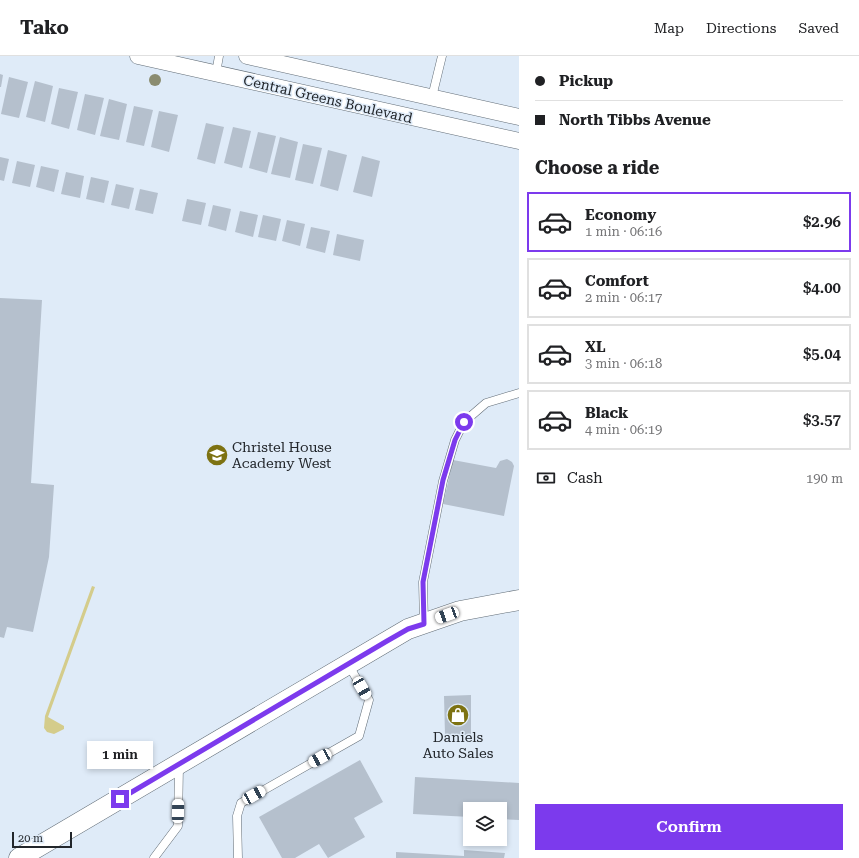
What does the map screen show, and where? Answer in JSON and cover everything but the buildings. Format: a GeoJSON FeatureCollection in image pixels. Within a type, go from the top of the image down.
{"type":"FeatureCollection","features":[{"type":"Feature","properties":{"kind":"street","name":"Central Greens Boulevard"},"geometry":{"type":"LineString","coordinates":[[138,56],[190,62],[216,73],[519,141]]}},
{"type":"Feature","properties":{"kind":"street","name":"Central Greens Boulevard"},"geometry":{"type":"LineString","coordinates":[[247,56],[519,117]]}},
{"type":"Feature","properties":{"kind":"street"},"geometry":{"type":"LineString","coordinates":[[19,858],[408,629],[460,611],[519,600]]}},
{"type":"Feature","properties":{"kind":"lane"},"geometry":{"type":"LineString","coordinates":[[216,73],[219,56]]}},
{"type":"Feature","properties":{"kind":"lane"},"geometry":{"type":"LineString","coordinates":[[432,98],[442,56]]}},
{"type":"Feature","properties":{"kind":"lane"},"geometry":{"type":"LineString","coordinates":[[424,624],[423,582],[443,480],[455,440],[464,422],[486,403],[519,393]]}},
{"type":"Feature","properties":{"kind":"lane"},"geometry":{"type":"LineString","coordinates":[[238,858],[237,816],[241,803],[359,736],[369,700],[348,664]]}},
{"type":"Feature","properties":{"kind":"lane"},"geometry":{"type":"LineString","coordinates":[[154,858],[178,826],[180,764]]}},
{"type":"Feature","properties":{"kind":"shaded area"},"geometry":{"type":"Polygon","coordinates":[[[92,586],[95,587],[48,717],[64,726],[64,729],[54,734],[47,732],[44,728],[45,716],[92,586]]]}},
{"type":"Feature","properties":{"kind":"place","name":"Christel House Academy West"},"geometry":{"type":"Point","coordinates":[217,455]}},
{"type":"Feature","properties":{"kind":"place","name":"Daniels Auto Sales"},"geometry":{"type":"Point","coordinates":[458,715]}},
{"type":"Feature","properties":{"kind":"route"},"geometry":{"type":"LineString","coordinates":[[120,799],[387,641],[408,629],[424,624],[422,602],[423,582],[443,480],[455,440],[464,422]]}}]}
